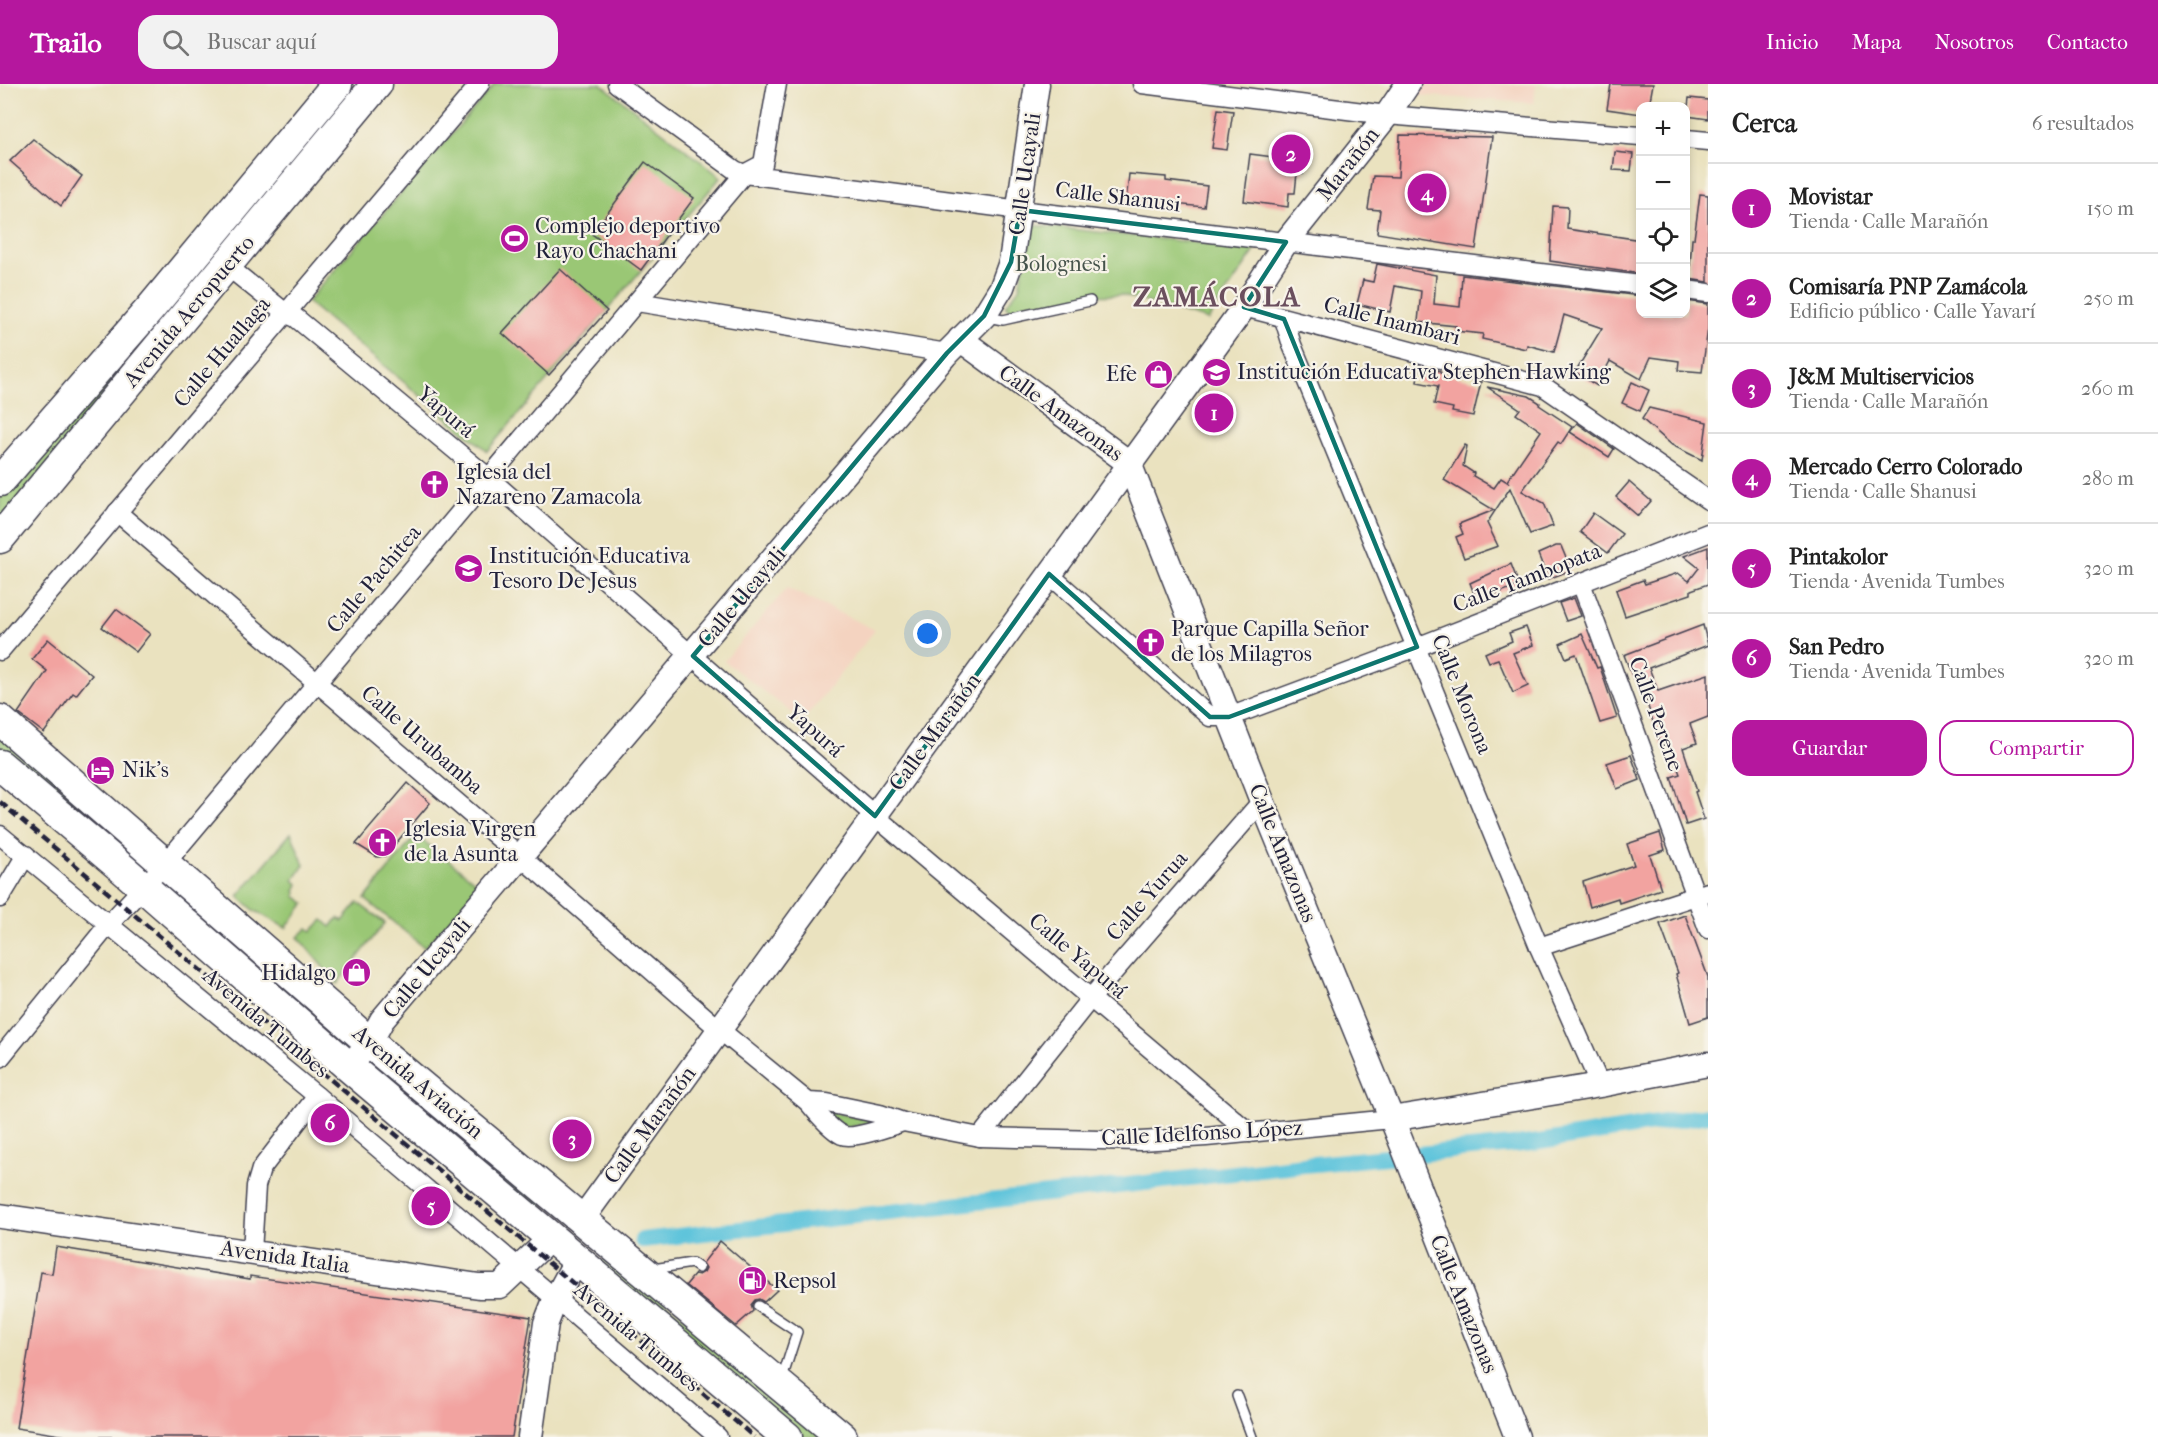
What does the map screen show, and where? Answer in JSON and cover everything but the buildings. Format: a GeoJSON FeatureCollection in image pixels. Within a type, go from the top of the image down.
{"type":"FeatureCollection","features":[{"type":"Feature","properties":{"kind":"main road","name":"Avenida Aeropuerto"},"geometry":{"type":"LineString","coordinates":[[0,481],[150,309],[337,84]]}},
{"type":"Feature","properties":{"kind":"main road","name":"Avenida Aeropuerto"},"geometry":{"type":"LineString","coordinates":[[0,538],[377,84]]}},
{"type":"Feature","properties":{"kind":"main road","name":"Avenida Aviación"},"geometry":{"type":"LineString","coordinates":[[0,720],[370,1042],[842,1437]]}},
{"type":"Feature","properties":{"kind":"main road","name":"Avenida Aviación"},"geometry":{"type":"LineString","coordinates":[[0,765],[349,1067],[787,1437]]}},
{"type":"Feature","properties":{"kind":"street","name":"Calle Huallaga"},"geometry":{"type":"LineString","coordinates":[[0,651],[480,84]]}},
{"type":"Feature","properties":{"kind":"street","name":"Calle Shanusi"},"geometry":{"type":"LineString","coordinates":[[617,84],[735,170],[744,174],[1020,210],[1636,284]]}},
{"type":"Feature","properties":{"kind":"street","name":"Calle Pachitea"},"geometry":{"type":"LineString","coordinates":[[0,1058],[109,924],[164,865],[744,174],[763,164],[777,84]]}},
{"type":"Feature","properties":{"kind":"street","name":"Calle Ucayali"},"geometry":{"type":"LineString","coordinates":[[349,1067],[370,1042],[382,1020],[954,346],[984,316],[1002,287],[1011,262],[1037,84]]}},
{"type":"Feature","properties":{"kind":"street"},"geometry":{"type":"LineString","coordinates":[[1142,84],[1387,116],[1636,136]]}},
{"type":"Feature","properties":{"kind":"street","name":"Marañón"},"geometry":{"type":"LineString","coordinates":[[1286,242],[1387,116],[1408,84]]}},
{"type":"Feature","properties":{"kind":"street"},"geometry":{"type":"LineString","coordinates":[[1690,139],[1708,141]]}},
{"type":"Feature","properties":{"kind":"street","name":"Calle Marañón"},"geometry":{"type":"LineString","coordinates":[[582,1220],[1244,307],[1286,242]]}},
{"type":"Feature","properties":{"kind":"street","name":"Yapurá"},"geometry":{"type":"LineString","coordinates":[[226,265],[287,314],[296,318],[490,479],[875,816]]}},
{"type":"Feature","properties":{"kind":"street"},"geometry":{"type":"LineString","coordinates":[[1690,291],[1708,293]]}},
{"type":"Feature","properties":{"kind":"street","name":"Calle Amazonas"},"geometry":{"type":"LineString","coordinates":[[637,302],[954,346],[1129,463],[1517,1437]]}},
{"type":"Feature","properties":{"kind":"street","name":"Calle Inambari"},"geometry":{"type":"LineString","coordinates":[[1244,307],[1543,386],[1708,498]]}},
{"type":"Feature","properties":{"kind":"street","name":"Calle Morona"},"geometry":{"type":"LineString","coordinates":[[1284,319],[1300,364],[1539,947],[1600,1085]]}},
{"type":"Feature","properties":{"kind":"street","name":"Calle Urubamba"},"geometry":{"type":"LineString","coordinates":[[117,512],[720,1030]]}},
{"type":"Feature","properties":{"kind":"street","name":"Calle Tambopata"},"geometry":{"type":"LineString","coordinates":[[1229,717],[1708,534]]}},
{"type":"Feature","properties":{"kind":"street"},"geometry":{"type":"LineString","coordinates":[[1049,574],[1210,717],[1229,717]]}},
{"type":"Feature","properties":{"kind":"street","name":"Calle Perene"},"geometry":{"type":"LineString","coordinates":[[1581,583],[1702,893],[1708,929]]}},
{"type":"Feature","properties":{"kind":"street","name":"Calle Yurua"},"geometry":{"type":"LineString","coordinates":[[980,1137],[1090,999],[1262,801]]}},
{"type":"Feature","properties":{"kind":"street","name":"Calle Yapurá"},"geometry":{"type":"LineString","coordinates":[[875,816],[1250,1133]]}},
{"type":"Feature","properties":{"kind":"street","name":"Avenida Tumbes"},"geometry":{"type":"LineString","coordinates":[[0,835],[317,1096],[718,1437]]}},
{"type":"Feature","properties":{"kind":"street"},"geometry":{"type":"LineString","coordinates":[[0,898],[26,855]]}},
{"type":"Feature","properties":{"kind":"street"},"geometry":{"type":"LineString","coordinates":[[1539,947],[1702,893]]}},
{"type":"Feature","properties":{"kind":"street"},"geometry":{"type":"LineString","coordinates":[[720,1030],[808,1102],[842,1135],[849,1136],[880,1130],[903,1122]]}},
{"type":"Feature","properties":{"kind":"street","name":"Calle Idelfonso López"},"geometry":{"type":"LineString","coordinates":[[808,1102],[827,1103],[880,1114],[903,1122],[980,1137],[1140,1141],[1250,1133],[1395,1129],[1708,1064]]}},
{"type":"Feature","properties":{"kind":"street"},"geometry":{"type":"LineString","coordinates":[[252,1252],[256,1186],[261,1169],[317,1096]]}},
{"type":"Feature","properties":{"kind":"street","name":"Avenida Italia"},"geometry":{"type":"LineString","coordinates":[[0,1216],[479,1286],[500,1286],[551,1238]]}},
{"type":"Feature","properties":{"kind":"street"},"geometry":{"type":"LineString","coordinates":[[530,1437],[543,1335],[555,1300],[577,1259]]}},
{"type":"Feature","properties":{"kind":"lane"},"geometry":{"type":"LineString","coordinates":[[984,316],[1003,320],[1090,301]]}},
{"type":"Feature","properties":{"kind":"lane"},"geometry":{"type":"LineString","coordinates":[[642,1271],[692,1263],[699,1268]]}},
{"type":"Feature","properties":{"kind":"lane"},"geometry":{"type":"LineString","coordinates":[[758,1306],[797,1332],[780,1384]]}},
{"type":"Feature","properties":{"kind":"lane"},"geometry":{"type":"LineString","coordinates":[[1237,1396],[1252,1437]]}},
{"type":"Feature","properties":{"kind":"highlighted area"},"geometry":{"type":"Polygon","coordinates":[[[1020,210],[1286,242],[1244,307],[1284,319],[1417,647],[1229,717],[1210,717],[1049,574],[875,816],[693,656],[947,353],[984,316],[1011,262],[1020,210]]]}},
{"type":"Feature","properties":{"kind":"shaded area"},"geometry":{"type":"Polygon","coordinates":[[[1423,84],[1536,84],[1534,103],[1415,95],[1423,84]]]}},
{"type":"Feature","properties":{"kind":"shaded area"},"geometry":{"type":"Polygon","coordinates":[[[787,588],[875,630],[803,721],[724,661],[787,588]]]}},
{"type":"Feature","properties":{"kind":"green space","name":"Complejo deportivo Rayo Chachani"},"geometry":{"type":"Polygon","coordinates":[[[495,84],[601,84],[721,177],[487,451],[307,302],[495,84]]]}},
{"type":"Feature","properties":{"kind":"green space","name":"Bolognesi"},"geometry":{"type":"Polygon","coordinates":[[[1032,225],[1256,249],[1208,320],[1122,295],[1084,296],[1013,311],[1005,306],[1019,288],[1032,225]]]}},
{"type":"Feature","properties":{"kind":"green space"},"geometry":{"type":"Polygon","coordinates":[[[138,336],[148,339],[0,523],[0,496],[138,336]]]}},
{"type":"Feature","properties":{"kind":"green space"},"geometry":{"type":"Polygon","coordinates":[[[0,728],[138,851],[128,863],[0,755],[0,728]]]}},
{"type":"Feature","properties":{"kind":"green space"},"geometry":{"type":"Polygon","coordinates":[[[291,833],[304,865],[294,880],[298,884],[295,896],[305,903],[286,928],[255,911],[238,896],[291,833]]]}},
{"type":"Feature","properties":{"kind":"green space"},"geometry":{"type":"Polygon","coordinates":[[[416,835],[480,885],[425,948],[365,899],[416,835]]]}},
{"type":"Feature","properties":{"kind":"green space"},"geometry":{"type":"Polygon","coordinates":[[[358,903],[385,923],[337,984],[298,937],[308,928],[312,931],[323,920],[331,927],[338,918],[343,921],[358,903]]]}},
{"type":"Feature","properties":{"kind":"green space"},"geometry":{"type":"Polygon","coordinates":[[[378,1062],[545,1202],[536,1213],[368,1073],[378,1062]]]}},
{"type":"Feature","properties":{"kind":"green space"},"geometry":{"type":"Polygon","coordinates":[[[830,1112],[871,1120],[870,1123],[845,1128],[829,1115],[830,1112]]]}},
{"type":"Feature","properties":{"kind":"green space"},"geometry":{"type":"Polygon","coordinates":[[[608,1254],[826,1437],[802,1437],[598,1265],[608,1254]]]}},
{"type":"Feature","properties":{"kind":"waterway"},"geometry":{"type":"LineString","coordinates":[[642,1240],[1304,1165],[1533,1143],[1708,1115]]}},
{"type":"Feature","properties":{"kind":"railway"},"geometry":{"type":"LineString","coordinates":[[0,802],[754,1437]]}},
{"type":"Feature","properties":{"kind":"place","name":"Comisaría PNP Zamácola"},"geometry":{"type":"Point","coordinates":[1291,154]}},
{"type":"Feature","properties":{"kind":"place","name":"Mercado Cerro Colorado"},"geometry":{"type":"Point","coordinates":[1427,193]}},
{"type":"Feature","properties":{"kind":"place","name":"Complejo deportivo Rayo Chachani"},"geometry":{"type":"Point","coordinates":[514,239]}},
{"type":"Feature","properties":{"kind":"place","name":"Institución Educativa Stephen Hawking"},"geometry":{"type":"Point","coordinates":[1216,372]}},
{"type":"Feature","properties":{"kind":"place","name":"Efe"},"geometry":{"type":"Point","coordinates":[1158,374]}},
{"type":"Feature","properties":{"kind":"place","name":"Movistar"},"geometry":{"type":"Point","coordinates":[1214,413]}},
{"type":"Feature","properties":{"kind":"place","name":"Iglesia del Nazareno Zamacola"},"geometry":{"type":"Point","coordinates":[435,485]}},
{"type":"Feature","properties":{"kind":"place","name":"Institución Educativa Tesoro De Jesus"},"geometry":{"type":"Point","coordinates":[468,569]}},
{"type":"Feature","properties":{"kind":"place","name":"Parque Capilla Señor de los Milagros"},"geometry":{"type":"Point","coordinates":[1150,642]}},
{"type":"Feature","properties":{"kind":"place","name":"Nik's"},"geometry":{"type":"Point","coordinates":[101,770]}},
{"type":"Feature","properties":{"kind":"place","name":"Iglesia Virgen de la Asunta"},"geometry":{"type":"Point","coordinates":[383,842]}},
{"type":"Feature","properties":{"kind":"place","name":"Hidalgo"},"geometry":{"type":"Point","coordinates":[357,973]}},
{"type":"Feature","properties":{"kind":"place","name":"San Pedro"},"geometry":{"type":"Point","coordinates":[330,1123]}},
{"type":"Feature","properties":{"kind":"place","name":"J&M Multiservicios"},"geometry":{"type":"Point","coordinates":[572,1139]}},
{"type":"Feature","properties":{"kind":"place","name":"Pintakolor"},"geometry":{"type":"Point","coordinates":[431,1206]}},
{"type":"Feature","properties":{"kind":"place","name":"Repsol"},"geometry":{"type":"Point","coordinates":[752,1281]}},
{"type":"Feature","properties":{"kind":"district","name":"ZAMÁCOLA"},"geometry":{"type":"Point","coordinates":[1217,296]}}]}
